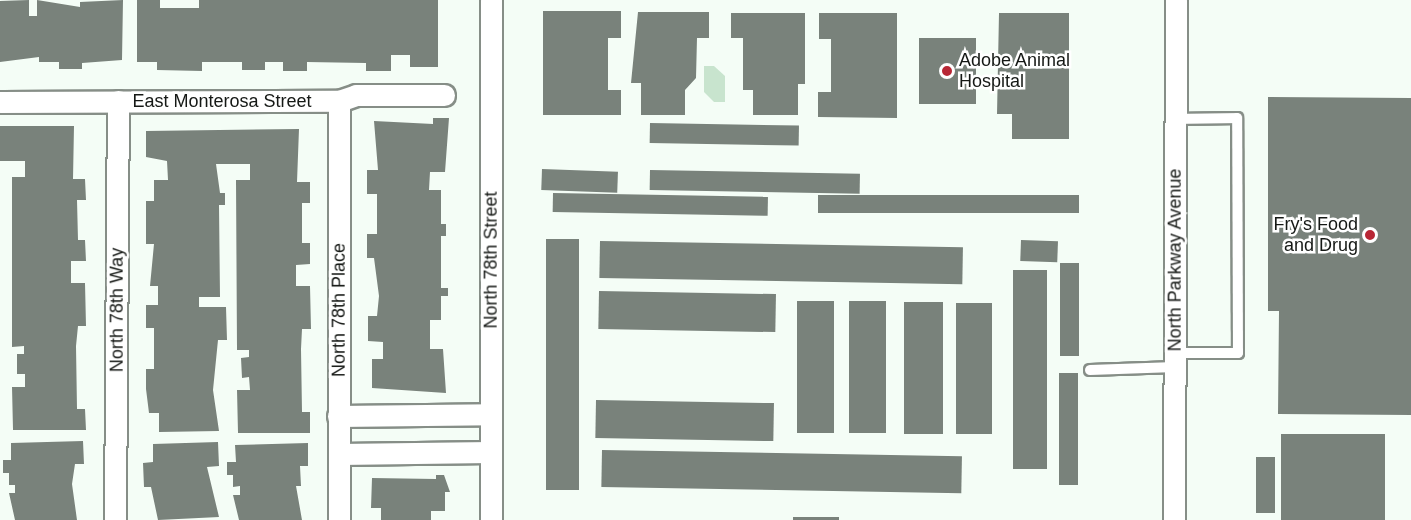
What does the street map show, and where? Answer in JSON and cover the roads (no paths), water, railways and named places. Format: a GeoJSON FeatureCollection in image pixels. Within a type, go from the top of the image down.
{"type":"FeatureCollection","features":[{"type":"Feature","properties":{"kind":"street","name":"North 78th Street"},"geometry":{"type":"LineString","coordinates":[[491,0],[491,520]]}},
{"type":"Feature","properties":{"kind":"street","name":"North Parkway Avenue"},"geometry":{"type":"LineString","coordinates":[[1174,520],[1176,0]]}},
{"type":"Feature","properties":{"kind":"street","name":"East Monterosa Street"},"geometry":{"type":"LineString","coordinates":[[0,102],[339,101],[356,95],[444,95]]}},
{"type":"Feature","properties":{"kind":"street","name":"North 78th Way"},"geometry":{"type":"LineString","coordinates":[[115,520],[118,101]]}},
{"type":"Feature","properties":{"kind":"street","name":"North 78th Place"},"geometry":{"type":"LineString","coordinates":[[339,101],[339,520]]}},
{"type":"Feature","properties":{"kind":"street"},"geometry":{"type":"LineString","coordinates":[[338,416],[490,414]]}},
{"type":"Feature","properties":{"kind":"street"},"geometry":{"type":"LineString","coordinates":[[339,454],[491,452]]}},
{"type":"Feature","properties":{"kind":"lane"},"geometry":{"type":"LineString","coordinates":[[1090,370],[1238,352],[1237,118],[1176,119]]}},
{"type":"Feature","properties":{"kind":"place","name":"Adobe Animal Hospital"},"geometry":{"type":"Point","coordinates":[947,71]}},
{"type":"Feature","properties":{"kind":"place","name":"Fry's Food and Drug"},"geometry":{"type":"Point","coordinates":[1370,235]}}]}
